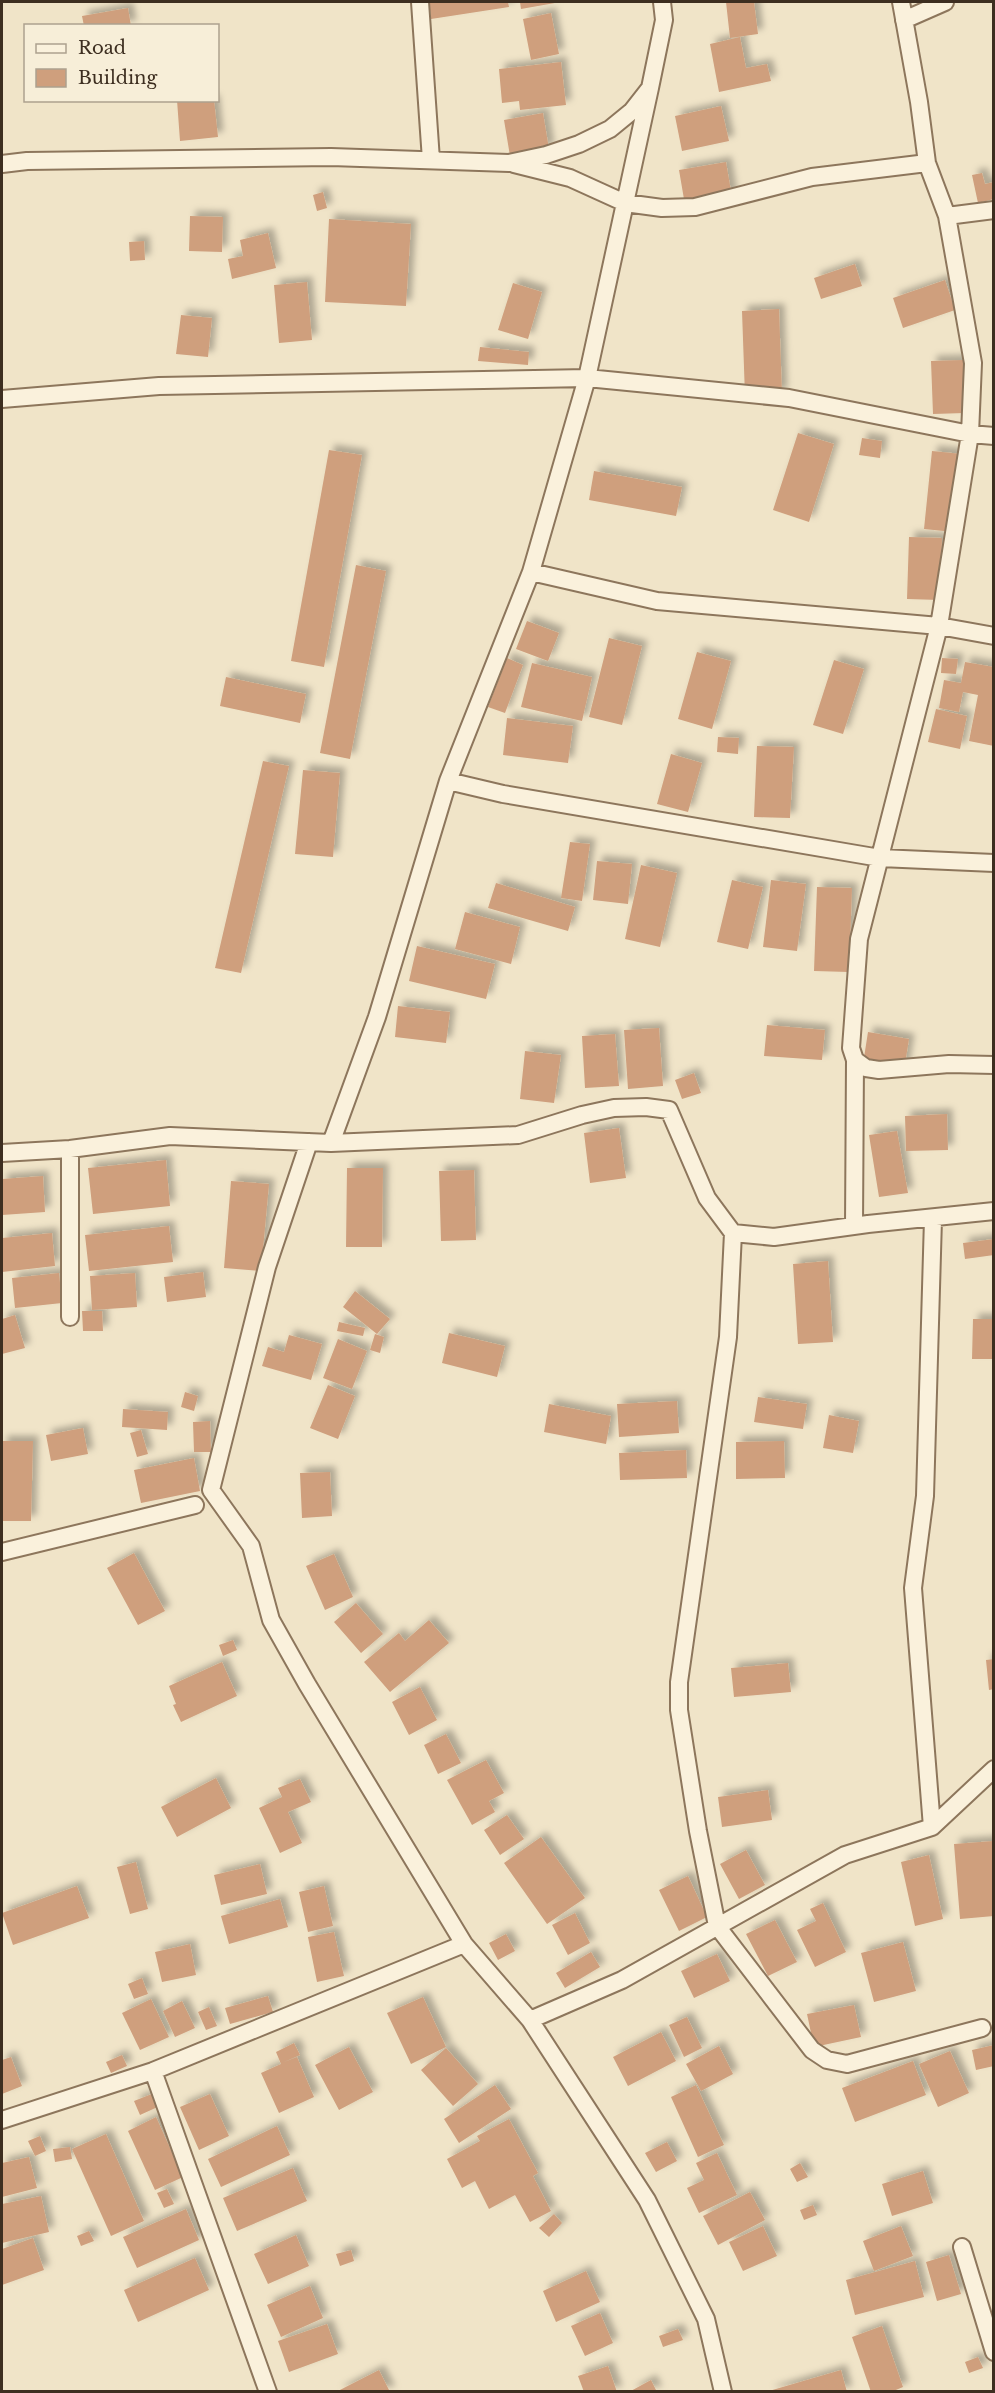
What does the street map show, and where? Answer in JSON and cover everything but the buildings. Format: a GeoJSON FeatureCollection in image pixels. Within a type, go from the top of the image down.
{"type":"FeatureCollection","features":[{"type":"Feature","properties":{"kind":"street"},"geometry":{"type":"LineString","coordinates":[[420,2],[431,160]]}},
{"type":"Feature","properties":{"kind":"street"},"geometry":{"type":"LineString","coordinates":[[331,1143],[377,1017],[448,781],[531,572],[587,378],[664,20],[662,2]]}},
{"type":"Feature","properties":{"kind":"street"},"geometry":{"type":"LineString","coordinates":[[854,1226],[855,1060],[851,1048],[859,939],[939,626],[970,434],[973,363],[947,216],[927,164],[920,102],[901,2]]}},
{"type":"Feature","properties":{"kind":"street"},"geometry":{"type":"LineString","coordinates":[[904,20],[945,2]]}},
{"type":"Feature","properties":{"kind":"street"},"geometry":{"type":"LineString","coordinates":[[509,163],[579,144],[610,129],[632,111],[650,88]]}},
{"type":"Feature","properties":{"kind":"street"},"geometry":{"type":"LineString","coordinates":[[2,164],[27,161],[331,157],[509,163],[570,178],[625,203],[662,208],[696,207],[812,177],[927,164]]}},
{"type":"Feature","properties":{"kind":"street"},"geometry":{"type":"LineString","coordinates":[[947,216],[993,210]]}},
{"type":"Feature","properties":{"kind":"street"},"geometry":{"type":"LineString","coordinates":[[2,399],[159,387],[587,378],[789,398],[970,434],[993,436]]}},
{"type":"Feature","properties":{"kind":"street"},"geometry":{"type":"LineString","coordinates":[[531,572],[657,601],[939,626],[993,636]]}},
{"type":"Feature","properties":{"kind":"street"},"geometry":{"type":"LineString","coordinates":[[448,781],[503,794],[880,858],[993,863]]}},
{"type":"Feature","properties":{"kind":"street"},"geometry":{"type":"LineString","coordinates":[[855,1060],[866,1068],[879,1070],[949,1064],[993,1065]]}},
{"type":"Feature","properties":{"kind":"street"},"geometry":{"type":"LineString","coordinates":[[2,1153],[70,1149],[170,1136],[331,1143],[518,1135],[582,1115],[614,1108],[646,1107],[669,1110],[707,1198],[734,1233],[728,1337],[679,1682],[679,1710],[694,1809],[717,1926],[812,2050],[827,2060],[848,2064],[982,2028]]}},
{"type":"Feature","properties":{"kind":"street"},"geometry":{"type":"LineString","coordinates":[[309,1142],[267,1267],[211,1490],[251,1546],[271,1620],[296,1666],[464,1944],[530,2020],[648,2200],[706,2319],[723,2391]]}},
{"type":"Feature","properties":{"kind":"street"},"geometry":{"type":"LineString","coordinates":[[70,1149],[70,1317]]}},
{"type":"Feature","properties":{"kind":"street"},"geometry":{"type":"LineString","coordinates":[[734,1233],[774,1238],[854,1226],[993,1211]]}},
{"type":"Feature","properties":{"kind":"street"},"geometry":{"type":"LineString","coordinates":[[932,1827],[913,1588],[925,1496],[933,1219]]}},
{"type":"Feature","properties":{"kind":"street"},"geometry":{"type":"LineString","coordinates":[[2,1552],[195,1505]]}},
{"type":"Feature","properties":{"kind":"street"},"geometry":{"type":"LineString","coordinates":[[530,2020],[622,1980],[845,1855],[932,1827],[993,1768]]}},
{"type":"Feature","properties":{"kind":"street"},"geometry":{"type":"LineString","coordinates":[[2,2120],[153,2070],[464,1944]]}},
{"type":"Feature","properties":{"kind":"street"},"geometry":{"type":"LineString","coordinates":[[153,2070],[268,2391]]}},
{"type":"Feature","properties":{"kind":"street"},"geometry":{"type":"LineString","coordinates":[[962,2247],[993,2352]]}}]}
